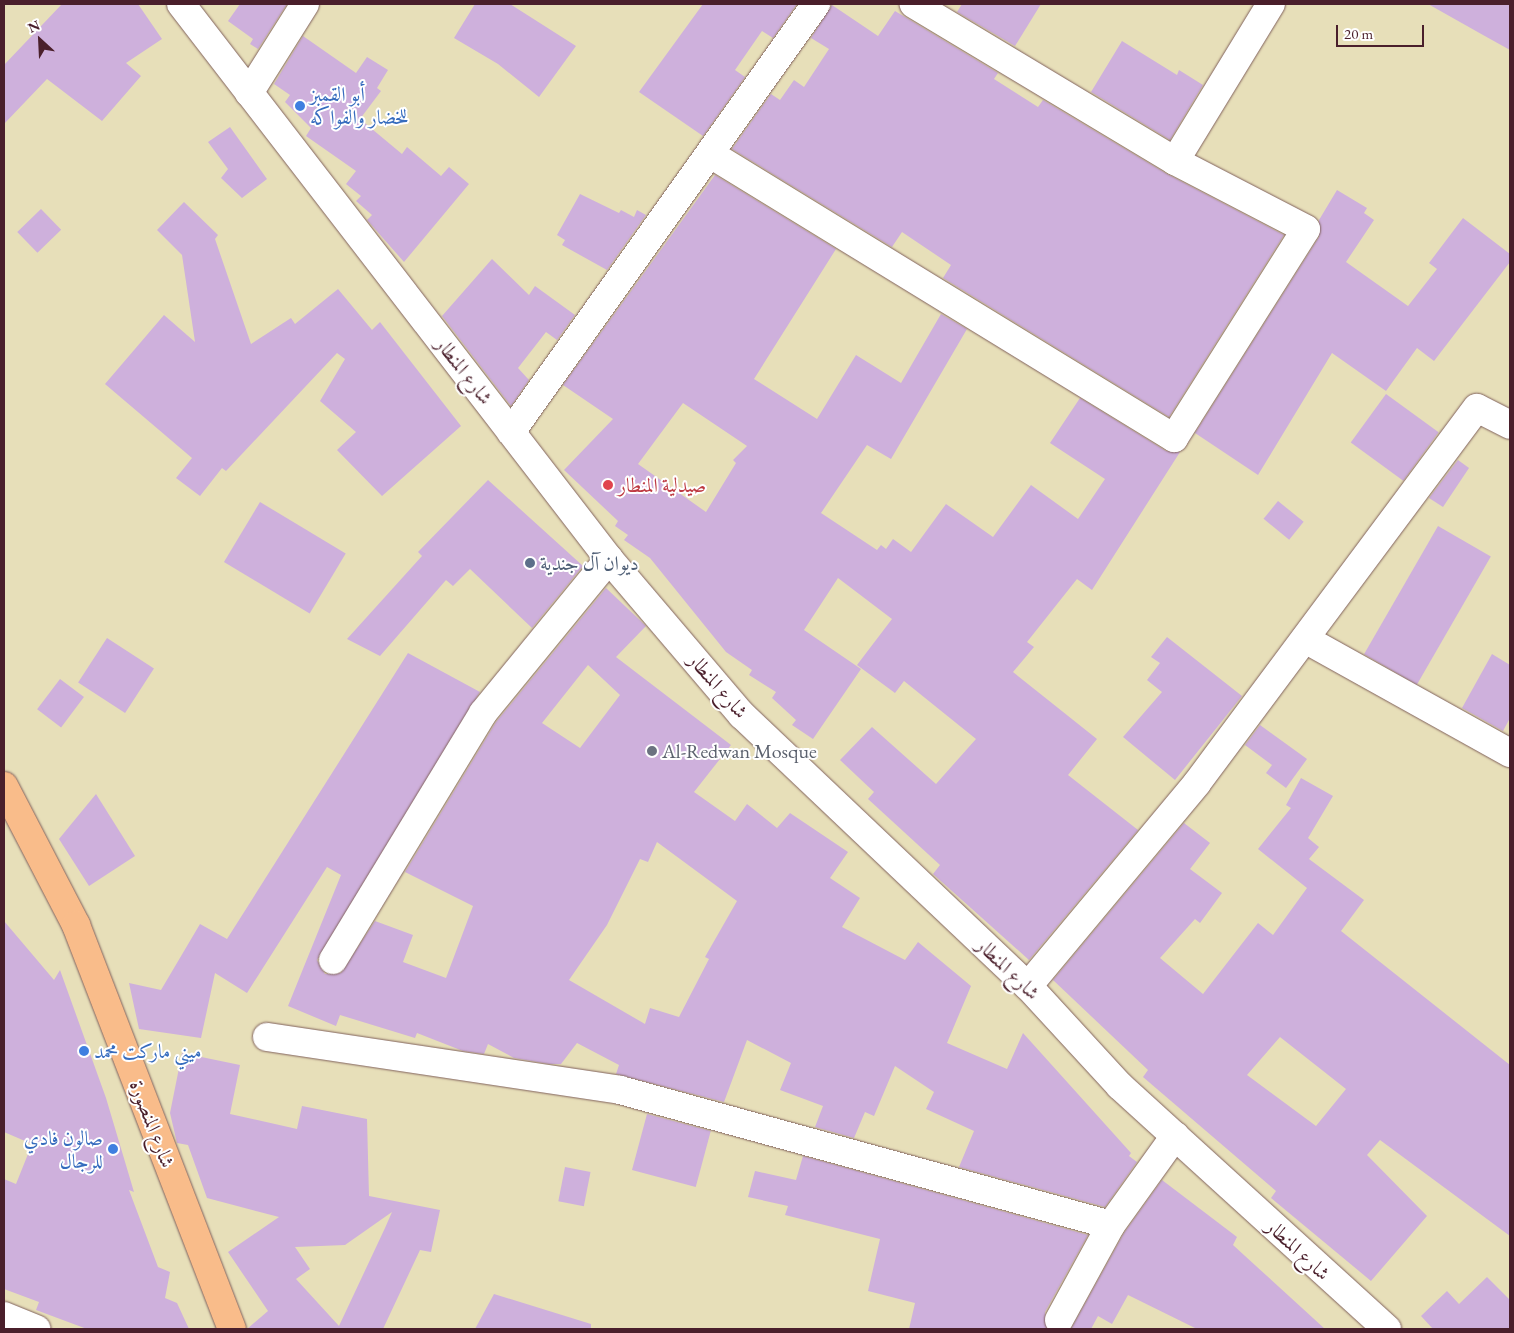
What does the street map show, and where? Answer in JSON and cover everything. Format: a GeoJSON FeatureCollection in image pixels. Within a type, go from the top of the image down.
{"type":"FeatureCollection","features":[{"type":"Feature","properties":{"kind":"main road","name":"شارع المنصورة"},"geometry":{"type":"LineString","coordinates":[[4,786],[76,925],[232,1329]]}},
{"type":"Feature","properties":{"kind":"street","name":"شارع المنطار"},"geometry":{"type":"LineString","coordinates":[[181,4],[609,558],[742,715],[1028,986],[1120,1086],[1387,1329]]}},
{"type":"Feature","properties":{"kind":"street"},"geometry":{"type":"LineString","coordinates":[[249,93],[305,4]]}},
{"type":"Feature","properties":{"kind":"street"},"geometry":{"type":"LineString","coordinates":[[511,432],[712,155],[816,4]]}},
{"type":"Feature","properties":{"kind":"street"},"geometry":{"type":"LineString","coordinates":[[712,155],[1174,438],[1306,229],[1175,161],[914,4]]}},
{"type":"Feature","properties":{"kind":"street"},"geometry":{"type":"LineString","coordinates":[[1175,161],[1271,4]]}},
{"type":"Feature","properties":{"kind":"street"},"geometry":{"type":"LineString","coordinates":[[1028,986],[1197,783],[1477,408],[1510,425]]}},
{"type":"Feature","properties":{"kind":"street"},"geometry":{"type":"LineString","coordinates":[[333,960],[483,713],[609,558]]}},
{"type":"Feature","properties":{"kind":"street"},"geometry":{"type":"LineString","coordinates":[[1305,639],[1510,753]]}},
{"type":"Feature","properties":{"kind":"street"},"geometry":{"type":"LineString","coordinates":[[267,1037],[620,1090],[1111,1225]]}},
{"type":"Feature","properties":{"kind":"street"},"geometry":{"type":"LineString","coordinates":[[1059,1320],[1111,1225],[1175,1136]]}},
{"type":"Feature","properties":{"kind":"street"},"geometry":{"type":"LineString","coordinates":[[4,1316],[36,1329]]}},
{"type":"Feature","properties":{"kind":"building"},"geometry":{"type":"Polygon","coordinates":[[[62,4],[138,4],[162,39],[126,63],[141,76],[102,121],[47,79],[4,124],[4,65],[62,4]]]}},
{"type":"Feature","properties":{"kind":"building"},"geometry":{"type":"Polygon","coordinates":[[[240,4],[287,4],[258,49],[250,44],[253,39],[228,21],[240,4]]]}},
{"type":"Feature","properties":{"kind":"building"},"geometry":{"type":"Polygon","coordinates":[[[475,4],[510,4],[576,46],[539,97],[498,64],[454,38],[475,4]]]}},
{"type":"Feature","properties":{"kind":"building"},"geometry":{"type":"Polygon","coordinates":[[[703,4],[797,4],[773,38],[762,31],[735,70],[745,77],[703,136],[639,92],[703,4]]]}},
{"type":"Feature","properties":{"kind":"building"},"geometry":{"type":"Polygon","coordinates":[[[962,4],[1041,4],[1015,46],[957,12],[962,4]]]}},
{"type":"Feature","properties":{"kind":"building"},"geometry":{"type":"Polygon","coordinates":[[[1428,4],[1510,4],[1510,50],[1483,35],[1428,4]]]}},
{"type":"Feature","properties":{"kind":"building"},"geometry":{"type":"Polygon","coordinates":[[[832,5],[878,36],[895,11],[998,73],[994,79],[1038,107],[1043,100],[1167,174],[1284,235],[1169,417],[943,278],[951,265],[902,232],[892,247],[732,149],[771,94],[780,100],[794,80],[804,87],[829,49],[811,38],[832,5]]]}},
{"type":"Feature","properties":{"kind":"building"},"geometry":{"type":"Polygon","coordinates":[[[303,36],[356,73],[367,57],[388,70],[377,88],[381,91],[360,119],[402,154],[407,147],[441,176],[449,167],[469,184],[404,262],[367,220],[372,215],[356,201],[361,196],[346,184],[356,171],[306,136],[311,128],[285,102],[290,95],[274,84],[303,36]]]}},
{"type":"Feature","properties":{"kind":"building"},"geometry":{"type":"Polygon","coordinates":[[[1122,41],[1177,75],[1179,70],[1203,85],[1170,140],[1091,92],[1122,41]]]}},
{"type":"Feature","properties":{"kind":"building"},"geometry":{"type":"Polygon","coordinates":[[[230,127],[267,179],[242,198],[221,178],[228,169],[208,142],[230,127]]]}},
{"type":"Feature","properties":{"kind":"building"},"geometry":{"type":"Polygon","coordinates":[[[715,175],[836,249],[754,379],[817,419],[856,355],[901,383],[941,314],[967,329],[891,459],[867,445],[821,513],[877,550],[881,545],[886,549],[893,539],[911,552],[946,504],[993,537],[1031,485],[1078,519],[1105,479],[1050,443],[1080,398],[1166,451],[1180,452],[1092,590],[1077,579],[1027,642],[1034,647],[1013,672],[1097,739],[1068,775],[1138,830],[1029,960],[933,874],[940,865],[868,799],[874,792],[840,760],[872,727],[936,784],[976,739],[904,681],[895,693],[857,665],[892,619],[838,578],[804,630],[861,669],[813,739],[792,725],[796,720],[772,698],[776,692],[749,675],[752,670],[726,652],[650,558],[624,540],[628,535],[615,526],[618,521],[564,470],[613,419],[563,385],[715,175]],[[683,403],[638,464],[706,512],[736,463],[733,460],[747,446],[683,403]]]}},
{"type":"Feature","properties":{"kind":"building"},"geometry":{"type":"Polygon","coordinates":[[[1337,190],[1367,208],[1364,213],[1374,220],[1346,262],[1408,306],[1437,269],[1429,263],[1463,218],[1510,254],[1510,262],[1434,361],[1417,348],[1386,391],[1332,353],[1258,475],[1195,433],[1319,237],[1319,220],[1337,190]]]}},
{"type":"Feature","properties":{"kind":"building"},"geometry":{"type":"Polygon","coordinates":[[[580,194],[619,213],[621,210],[634,217],[637,210],[646,215],[607,270],[562,245],[565,240],[557,235],[580,194]]]}},
{"type":"Feature","properties":{"kind":"building"},"geometry":{"type":"Polygon","coordinates":[[[184,202],[218,235],[215,239],[251,344],[291,318],[295,324],[338,289],[372,330],[380,322],[461,426],[382,496],[337,450],[356,432],[320,401],[345,359],[337,353],[226,471],[222,468],[200,496],[176,478],[192,458],[105,384],[164,315],[195,342],[182,255],[157,230],[184,202]]]}},
{"type":"Feature","properties":{"kind":"building"},"geometry":{"type":"Polygon","coordinates":[[[41,209],[61,230],[37,253],[17,232],[41,209]]]}},
{"type":"Feature","properties":{"kind":"building"},"geometry":{"type":"Polygon","coordinates":[[[492,259],[529,295],[535,286],[575,315],[557,340],[546,332],[518,368],[529,380],[511,406],[442,316],[492,259]]]}},
{"type":"Feature","properties":{"kind":"building"},"geometry":{"type":"Polygon","coordinates":[[[1386,394],[1439,432],[1403,481],[1351,443],[1386,394]]]}},
{"type":"Feature","properties":{"kind":"building"},"geometry":{"type":"Polygon","coordinates":[[[1458,460],[1469,468],[1443,507],[1429,498],[1458,460]]]}},
{"type":"Feature","properties":{"kind":"building"},"geometry":{"type":"Polygon","coordinates":[[[488,480],[583,566],[532,628],[470,569],[453,586],[446,580],[380,656],[347,639],[422,556],[418,552],[488,480]]]}},
{"type":"Feature","properties":{"kind":"building"},"geometry":{"type":"Polygon","coordinates":[[[1278,501],[1304,522],[1289,540],[1264,519],[1278,501]]]}},
{"type":"Feature","properties":{"kind":"building"},"geometry":{"type":"Polygon","coordinates":[[[260,502],[346,554],[310,614],[224,562],[260,502]]]}},
{"type":"Feature","properties":{"kind":"building"},"geometry":{"type":"Polygon","coordinates":[[[1438,526],[1491,556],[1417,685],[1364,654],[1438,526]]]}},
{"type":"Feature","properties":{"kind":"building"},"geometry":{"type":"Polygon","coordinates":[[[606,588],[646,626],[616,657],[731,745],[694,792],[735,821],[747,804],[777,828],[790,813],[848,852],[830,878],[860,898],[842,927],[905,960],[918,942],[971,986],[947,1043],[1007,1069],[1023,1033],[1131,1153],[1129,1156],[1137,1162],[1105,1207],[959,1167],[974,1131],[926,1109],[934,1092],[895,1066],[874,1116],[865,1112],[854,1138],[815,1127],[823,1106],[780,1090],[791,1063],[747,1040],[724,1102],[616,1074],[619,1065],[577,1043],[561,1064],[549,1064],[514,1058],[488,1044],[484,1054],[463,1051],[417,1033],[415,1038],[340,1015],[336,1026],[288,1006],[341,875],[327,867],[247,993],[215,973],[201,1038],[139,1029],[129,983],[161,990],[200,924],[227,939],[408,653],[480,692],[317,960],[325,974],[341,973],[375,921],[413,935],[403,962],[446,978],[473,906],[405,872],[496,722],[606,588]],[[588,665],[542,723],[580,748],[620,695],[588,665]],[[657,842],[648,862],[640,859],[607,925],[569,980],[645,1024],[650,1008],[679,1017],[709,959],[705,957],[737,901],[657,842]]]}},
{"type":"Feature","properties":{"kind":"building"},"geometry":{"type":"Polygon","coordinates":[[[1167,637],[1242,696],[1175,780],[1123,737],[1162,692],[1147,680],[1160,663],[1151,657],[1167,637]]]}},
{"type":"Feature","properties":{"kind":"building"},"geometry":{"type":"Polygon","coordinates":[[[107,638],[154,668],[125,713],[78,682],[107,638]]]}},
{"type":"Feature","properties":{"kind":"building"},"geometry":{"type":"Polygon","coordinates":[[[1492,654],[1510,665],[1510,718],[1503,731],[1462,708],[1492,654]]]}},
{"type":"Feature","properties":{"kind":"building"},"geometry":{"type":"Polygon","coordinates":[[[60,679],[84,697],[61,727],[37,709],[60,679]]]}},
{"type":"Feature","properties":{"kind":"building"},"geometry":{"type":"Polygon","coordinates":[[[1260,725],[1307,759],[1286,788],[1266,773],[1272,765],[1245,745],[1260,725]]]}},
{"type":"Feature","properties":{"kind":"building"},"geometry":{"type":"Polygon","coordinates":[[[1301,778],[1333,796],[1308,838],[1319,847],[1309,859],[1364,900],[1341,931],[1510,1065],[1510,1236],[1380,1140],[1367,1155],[1427,1216],[1371,1281],[1271,1198],[1276,1191],[1143,1077],[1148,1070],[1053,980],[1184,823],[1210,843],[1190,869],[1222,893],[1200,923],[1195,919],[1160,958],[1203,994],[1258,923],[1273,935],[1307,888],[1258,849],[1291,808],[1286,805],[1301,778]],[[1280,1037],[1247,1075],[1316,1126],[1346,1089],[1280,1037]]]}},
{"type":"Feature","properties":{"kind":"building"},"geometry":{"type":"Polygon","coordinates":[[[96,794],[135,856],[89,886],[59,839],[96,794]]]}},
{"type":"Feature","properties":{"kind":"building"},"geometry":{"type":"Polygon","coordinates":[[[4,921],[54,980],[60,970],[106,1098],[134,1192],[129,1190],[158,1267],[170,1272],[165,1298],[177,1303],[189,1329],[87,1329],[36,1310],[39,1302],[4,1289],[4,1179],[16,1184],[32,1144],[4,1132],[4,921]]]}},
{"type":"Feature","properties":{"kind":"building"},"geometry":{"type":"Polygon","coordinates":[[[182,1053],[240,1065],[230,1114],[297,1129],[302,1106],[367,1119],[369,1196],[440,1210],[431,1252],[420,1250],[383,1329],[247,1329],[268,1311],[228,1252],[279,1217],[207,1198],[188,1145],[177,1143],[170,1113],[182,1053]],[[392,1212],[345,1245],[295,1247],[310,1269],[296,1279],[339,1326],[392,1212]]]}},
{"type":"Feature","properties":{"kind":"building"},"geometry":{"type":"Polygon","coordinates":[[[647,1114],[711,1131],[696,1187],[632,1170],[647,1114]]]}},
{"type":"Feature","properties":{"kind":"building"},"geometry":{"type":"Polygon","coordinates":[[[803,1156],[1088,1235],[1045,1312],[1047,1329],[909,1329],[915,1303],[868,1291],[880,1239],[785,1215],[788,1206],[748,1197],[755,1171],[796,1180],[803,1156]]]}},
{"type":"Feature","properties":{"kind":"building"},"geometry":{"type":"Polygon","coordinates":[[[565,1167],[591,1172],[584,1206],[558,1201],[565,1167]]]}},
{"type":"Feature","properties":{"kind":"building"},"geometry":{"type":"Polygon","coordinates":[[[1162,1180],[1237,1237],[1233,1245],[1325,1329],[1197,1329],[1128,1295],[1112,1324],[1098,1316],[1091,1329],[1071,1329],[1124,1233],[1162,1180]]]}},
{"type":"Feature","properties":{"kind":"building"},"geometry":{"type":"Polygon","coordinates":[[[1487,1277],[1510,1300],[1510,1329],[1433,1329],[1421,1316],[1447,1291],[1459,1304],[1487,1277]]]}},
{"type":"Feature","properties":{"kind":"building"},"geometry":{"type":"Polygon","coordinates":[[[494,1294],[591,1324],[591,1329],[475,1329],[494,1294]]]}},
{"type":"Feature","properties":{"kind":"place","name":"أبو القمبز للخضار والفواكه"},"geometry":{"type":"Point","coordinates":[300,106]}},
{"type":"Feature","properties":{"kind":"place","name":"صيدلية المنطار"},"geometry":{"type":"Point","coordinates":[608,485]}},
{"type":"Feature","properties":{"kind":"place","name":"ديوان آل جندية"},"geometry":{"type":"Point","coordinates":[530,563]}},
{"type":"Feature","properties":{"kind":"place","name":"Al-Redwan Mosque"},"geometry":{"type":"Point","coordinates":[652,751]}},
{"type":"Feature","properties":{"kind":"place","name":"ميني ماركت محمد"},"geometry":{"type":"Point","coordinates":[84,1051]}},
{"type":"Feature","properties":{"kind":"place","name":"صالون فادي للرجال"},"geometry":{"type":"Point","coordinates":[113,1149]}}]}
